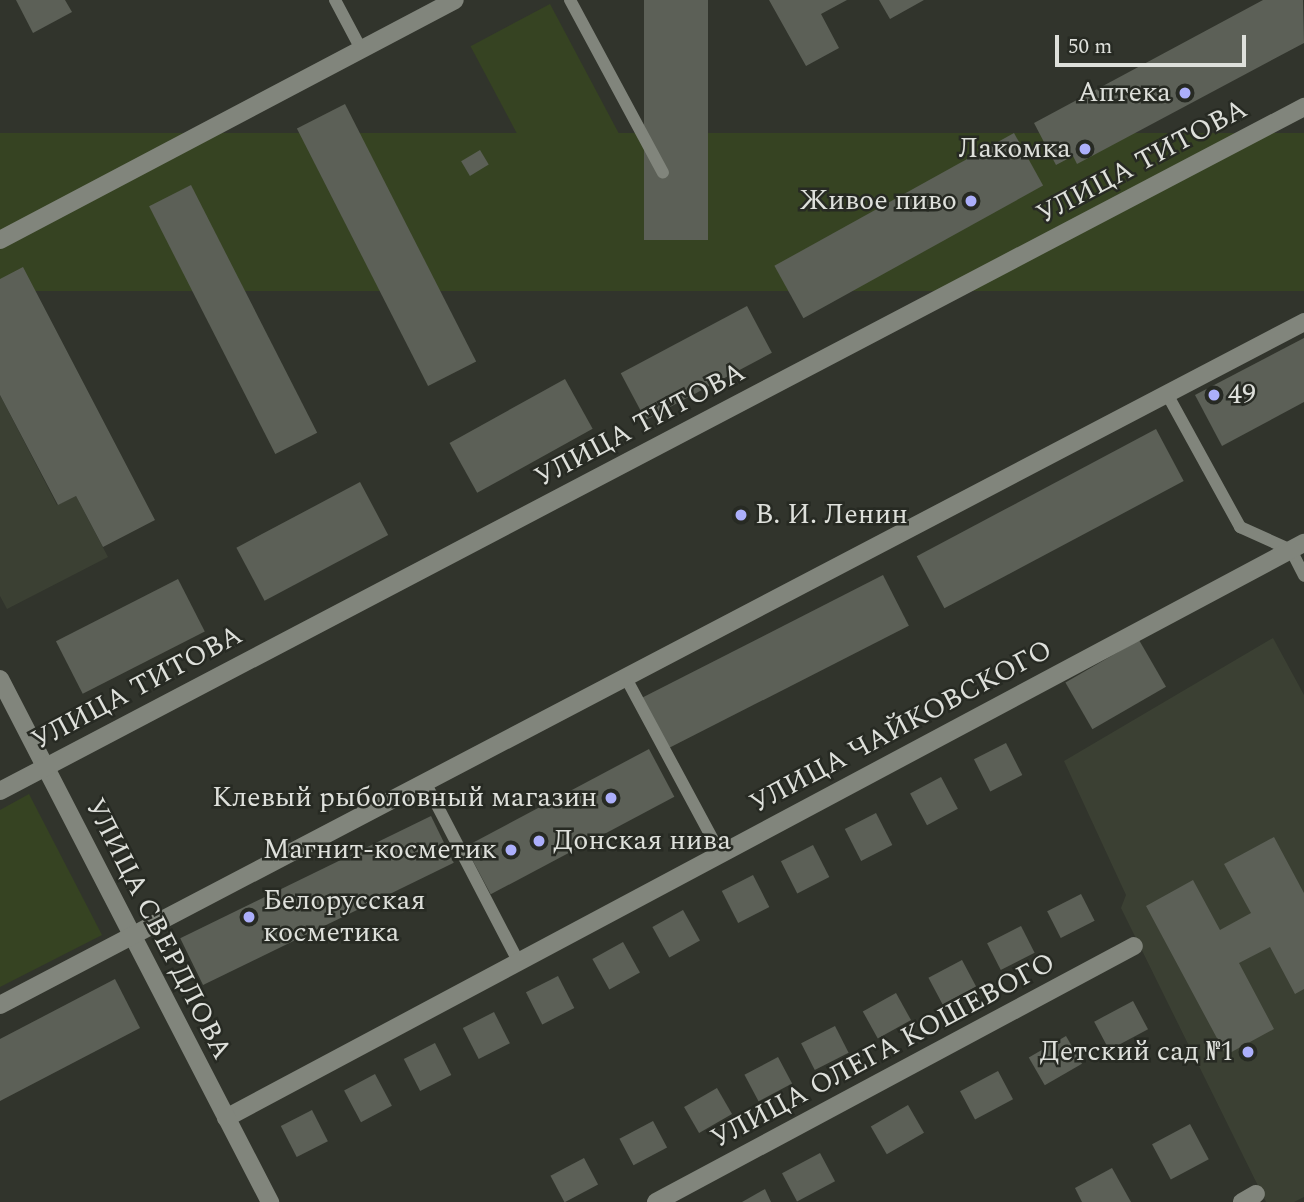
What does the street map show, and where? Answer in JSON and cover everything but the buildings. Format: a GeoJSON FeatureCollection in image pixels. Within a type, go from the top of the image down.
{"type":"FeatureCollection","features":[{"type":"Feature","properties":{"kind":"street"},"geometry":{"type":"LineString","coordinates":[[0,240],[455,0]]}},
{"type":"Feature","properties":{"kind":"street","name":"УЛИЦА ТИТОВА"},"geometry":{"type":"LineString","coordinates":[[0,791],[1304,107]]}},
{"type":"Feature","properties":{"kind":"street"},"geometry":{"type":"LineString","coordinates":[[0,1005],[427,786],[1304,322]]}},
{"type":"Feature","properties":{"kind":"street","name":"УЛИЦА ЧАЙКОВСКОГО"},"geometry":{"type":"LineString","coordinates":[[226,1118],[1297,547]]}},
{"type":"Feature","properties":{"kind":"street","name":"УЛИЦА СВЕРДЛОВА"},"geometry":{"type":"LineString","coordinates":[[0,679],[270,1202]]}},
{"type":"Feature","properties":{"kind":"street","name":"УЛИЦА ОЛЕГА КОШЕВОГО"},"geometry":{"type":"LineString","coordinates":[[656,1202],[1134,946]]}},
{"type":"Feature","properties":{"kind":"lane"},"geometry":{"type":"LineString","coordinates":[[335,0],[361,49]]}},
{"type":"Feature","properties":{"kind":"lane"},"geometry":{"type":"LineString","coordinates":[[570,0],[663,173]]}},
{"type":"Feature","properties":{"kind":"lane"},"geometry":{"type":"LineString","coordinates":[[1167,394],[1240,527],[1297,547],[1304,576]]}},
{"type":"Feature","properties":{"kind":"lane"},"geometry":{"type":"LineString","coordinates":[[627,680],[720,853]]}},
{"type":"Feature","properties":{"kind":"lane"},"geometry":{"type":"LineString","coordinates":[[427,786],[517,961]]}},
{"type":"Feature","properties":{"kind":"shaded area"},"geometry":{"type":"Polygon","coordinates":[[[0,395],[57,505],[76,496],[108,557],[7,609],[0,596],[0,395]]]}},
{"type":"Feature","properties":{"kind":"shaded area","name":"Детский сад №1"},"geometry":{"type":"Polygon","coordinates":[[[1273,638],[1304,695],[1304,1197],[1294,1202],[1266,1202],[1121,908],[1126,895],[1064,761],[1273,638]]]}},
{"type":"Feature","properties":{"kind":"green space"},"geometry":{"type":"Polygon","coordinates":[[[550,4],[669,228],[590,271],[471,46],[550,4]]]}},
{"type":"Feature","properties":{"kind":"green space"},"geometry":{"type":"Polygon","coordinates":[[[0,133],[1304,133],[1304,291],[0,291],[0,133]]]}},
{"type":"Feature","properties":{"kind":"green space"},"geometry":{"type":"Polygon","coordinates":[[[29,794],[102,935],[0,987],[0,810],[29,794]]]}},
{"type":"Feature","properties":{"kind":"place","name":"Аптека"},"geometry":{"type":"Point","coordinates":[1185,93]}},
{"type":"Feature","properties":{"kind":"place","name":"Лакомка"},"geometry":{"type":"Point","coordinates":[1085,149]}},
{"type":"Feature","properties":{"kind":"place","name":"Живое пиво"},"geometry":{"type":"Point","coordinates":[971,201]}},
{"type":"Feature","properties":{"kind":"place","name":"49"},"geometry":{"type":"Point","coordinates":[1214,395]}},
{"type":"Feature","properties":{"kind":"place","name":"В. И. Ленин"},"geometry":{"type":"Point","coordinates":[741,515]}},
{"type":"Feature","properties":{"kind":"place","name":"Клевый рыболовный магазин"},"geometry":{"type":"Point","coordinates":[611,798]}},
{"type":"Feature","properties":{"kind":"place","name":"Донская нива"},"geometry":{"type":"Point","coordinates":[539,841]}},
{"type":"Feature","properties":{"kind":"place","name":"Магнит-косметик"},"geometry":{"type":"Point","coordinates":[511,850]}},
{"type":"Feature","properties":{"kind":"place","name":"Белорусская косметика"},"geometry":{"type":"Point","coordinates":[249,917]}},
{"type":"Feature","properties":{"kind":"place","name":"Детский сад №1"},"geometry":{"type":"Point","coordinates":[1248,1052]}}]}
